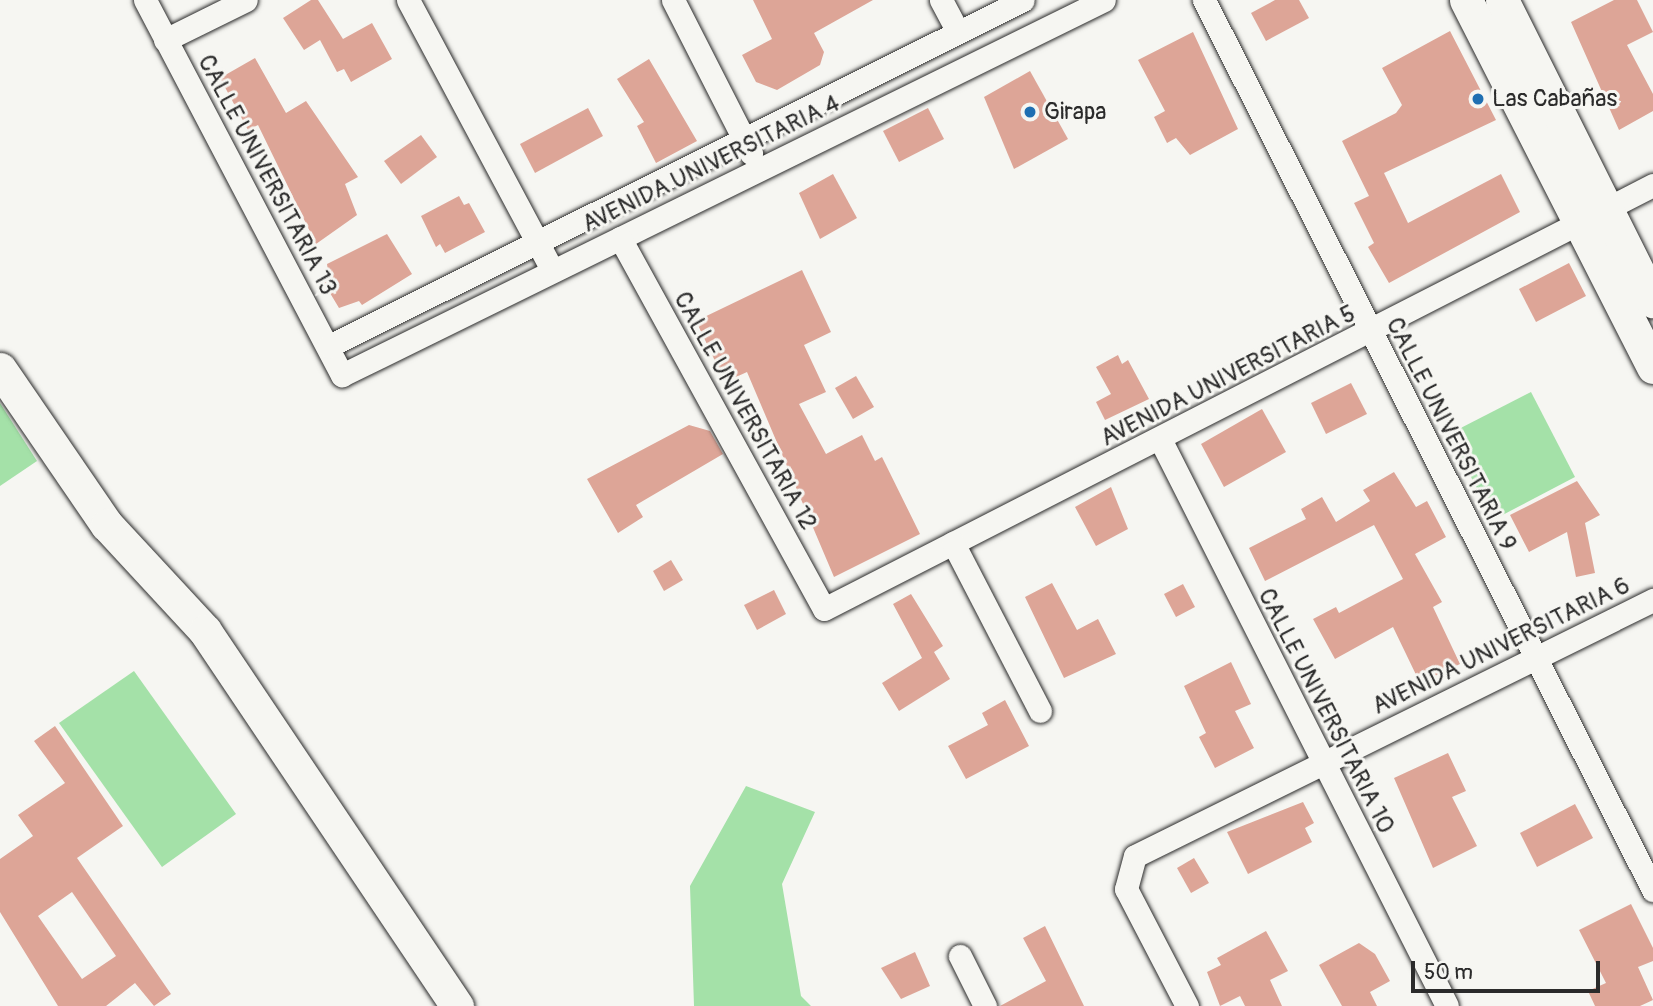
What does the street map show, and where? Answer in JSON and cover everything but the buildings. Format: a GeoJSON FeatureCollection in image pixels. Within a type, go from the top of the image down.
{"type":"FeatureCollection","features":[{"type":"Feature","properties":{"kind":"street","name":"CALLE UNIVERSITARIA 13"},"geometry":{"type":"LineString","coordinates":[[145,0],[342,375]]}},
{"type":"Feature","properties":{"kind":"street"},"geometry":{"type":"LineString","coordinates":[[165,40],[246,0]]}},
{"type":"Feature","properties":{"kind":"street"},"geometry":{"type":"LineString","coordinates":[[408,0],[552,271]]}},
{"type":"Feature","properties":{"kind":"street"},"geometry":{"type":"LineString","coordinates":[[673,0],[760,169]]}},
{"type":"Feature","properties":{"kind":"street"},"geometry":{"type":"LineString","coordinates":[[941,0],[958,32]]}},
{"type":"Feature","properties":{"kind":"street","name":"AVENIDA UNIVERSITARIA 4"},"geometry":{"type":"LineString","coordinates":[[328,346],[745,141],[1023,0]]}},
{"type":"Feature","properties":{"kind":"street","name":"AVENIDA UNIVERSITARIA 4"},"geometry":{"type":"LineString","coordinates":[[342,375],[1104,0]]}},
{"type":"Feature","properties":{"kind":"street","name":"CALLE UNIVERSITARIA 9"},"geometry":{"type":"LineString","coordinates":[[1204,0],[1370,334],[1653,890]]}},
{"type":"Feature","properties":{"kind":"street"},"geometry":{"type":"LineString","coordinates":[[1466,0],[1593,214],[1653,301]]}},
{"type":"Feature","properties":{"kind":"street"},"geometry":{"type":"LineString","coordinates":[[1502,0],[1593,214],[1653,367]]}},
{"type":"Feature","properties":{"kind":"street"},"geometry":{"type":"LineString","coordinates":[[981,20],[997,52]]}},
{"type":"Feature","properties":{"kind":"street","name":"AVENIDA UNIVERSITARIA 5"},"geometry":{"type":"LineString","coordinates":[[824,609],[1370,334],[1653,184]]}},
{"type":"Feature","properties":{"kind":"street","name":"CALLE UNIVERSITARIA 12"},"geometry":{"type":"LineString","coordinates":[[620,238],[824,609]]}},
{"type":"Feature","properties":{"kind":"street"},"geometry":{"type":"LineString","coordinates":[[0,369],[107,525],[205,631],[457,1006]]}},
{"type":"Feature","properties":{"kind":"street","name":"CALLE UNIVERSITARIA 10"},"geometry":{"type":"LineString","coordinates":[[1160,439],[1447,1006]]}},
{"type":"Feature","properties":{"kind":"street"},"geometry":{"type":"LineString","coordinates":[[953,543],[1040,711]]}},
{"type":"Feature","properties":{"kind":"street","name":"AVENIDA UNIVERSITARIA 6"},"geometry":{"type":"LineString","coordinates":[[1187,1006],[1126,889],[1128,866],[1145,848],[1537,660],[1653,600]]}},
{"type":"Feature","properties":{"kind":"street"},"geometry":{"type":"LineString","coordinates":[[960,956],[985,1006]]}},
{"type":"Feature","properties":{"kind":"green space"},"geometry":{"type":"Polygon","coordinates":[[[1531,392],[1575,477],[1493,520],[1449,434],[1531,392]]]}},
{"type":"Feature","properties":{"kind":"green space"},"geometry":{"type":"Polygon","coordinates":[[[0,403],[37,461],[0,486],[0,403]]]}},
{"type":"Feature","properties":{"kind":"green space"},"geometry":{"type":"Polygon","coordinates":[[[134,671],[236,814],[162,867],[59,723],[134,671]]]}},
{"type":"Feature","properties":{"kind":"green space"},"geometry":{"type":"Polygon","coordinates":[[[746,786],[815,812],[782,884],[801,996],[811,1006],[694,1006],[690,886],[746,786]]]}},
{"type":"Feature","properties":{"kind":"place","name":"Las Cabañas"},"geometry":{"type":"Point","coordinates":[1478,99]}},
{"type":"Feature","properties":{"kind":"place","name":"Girapa"},"geometry":{"type":"Point","coordinates":[1030,112]}}]}
